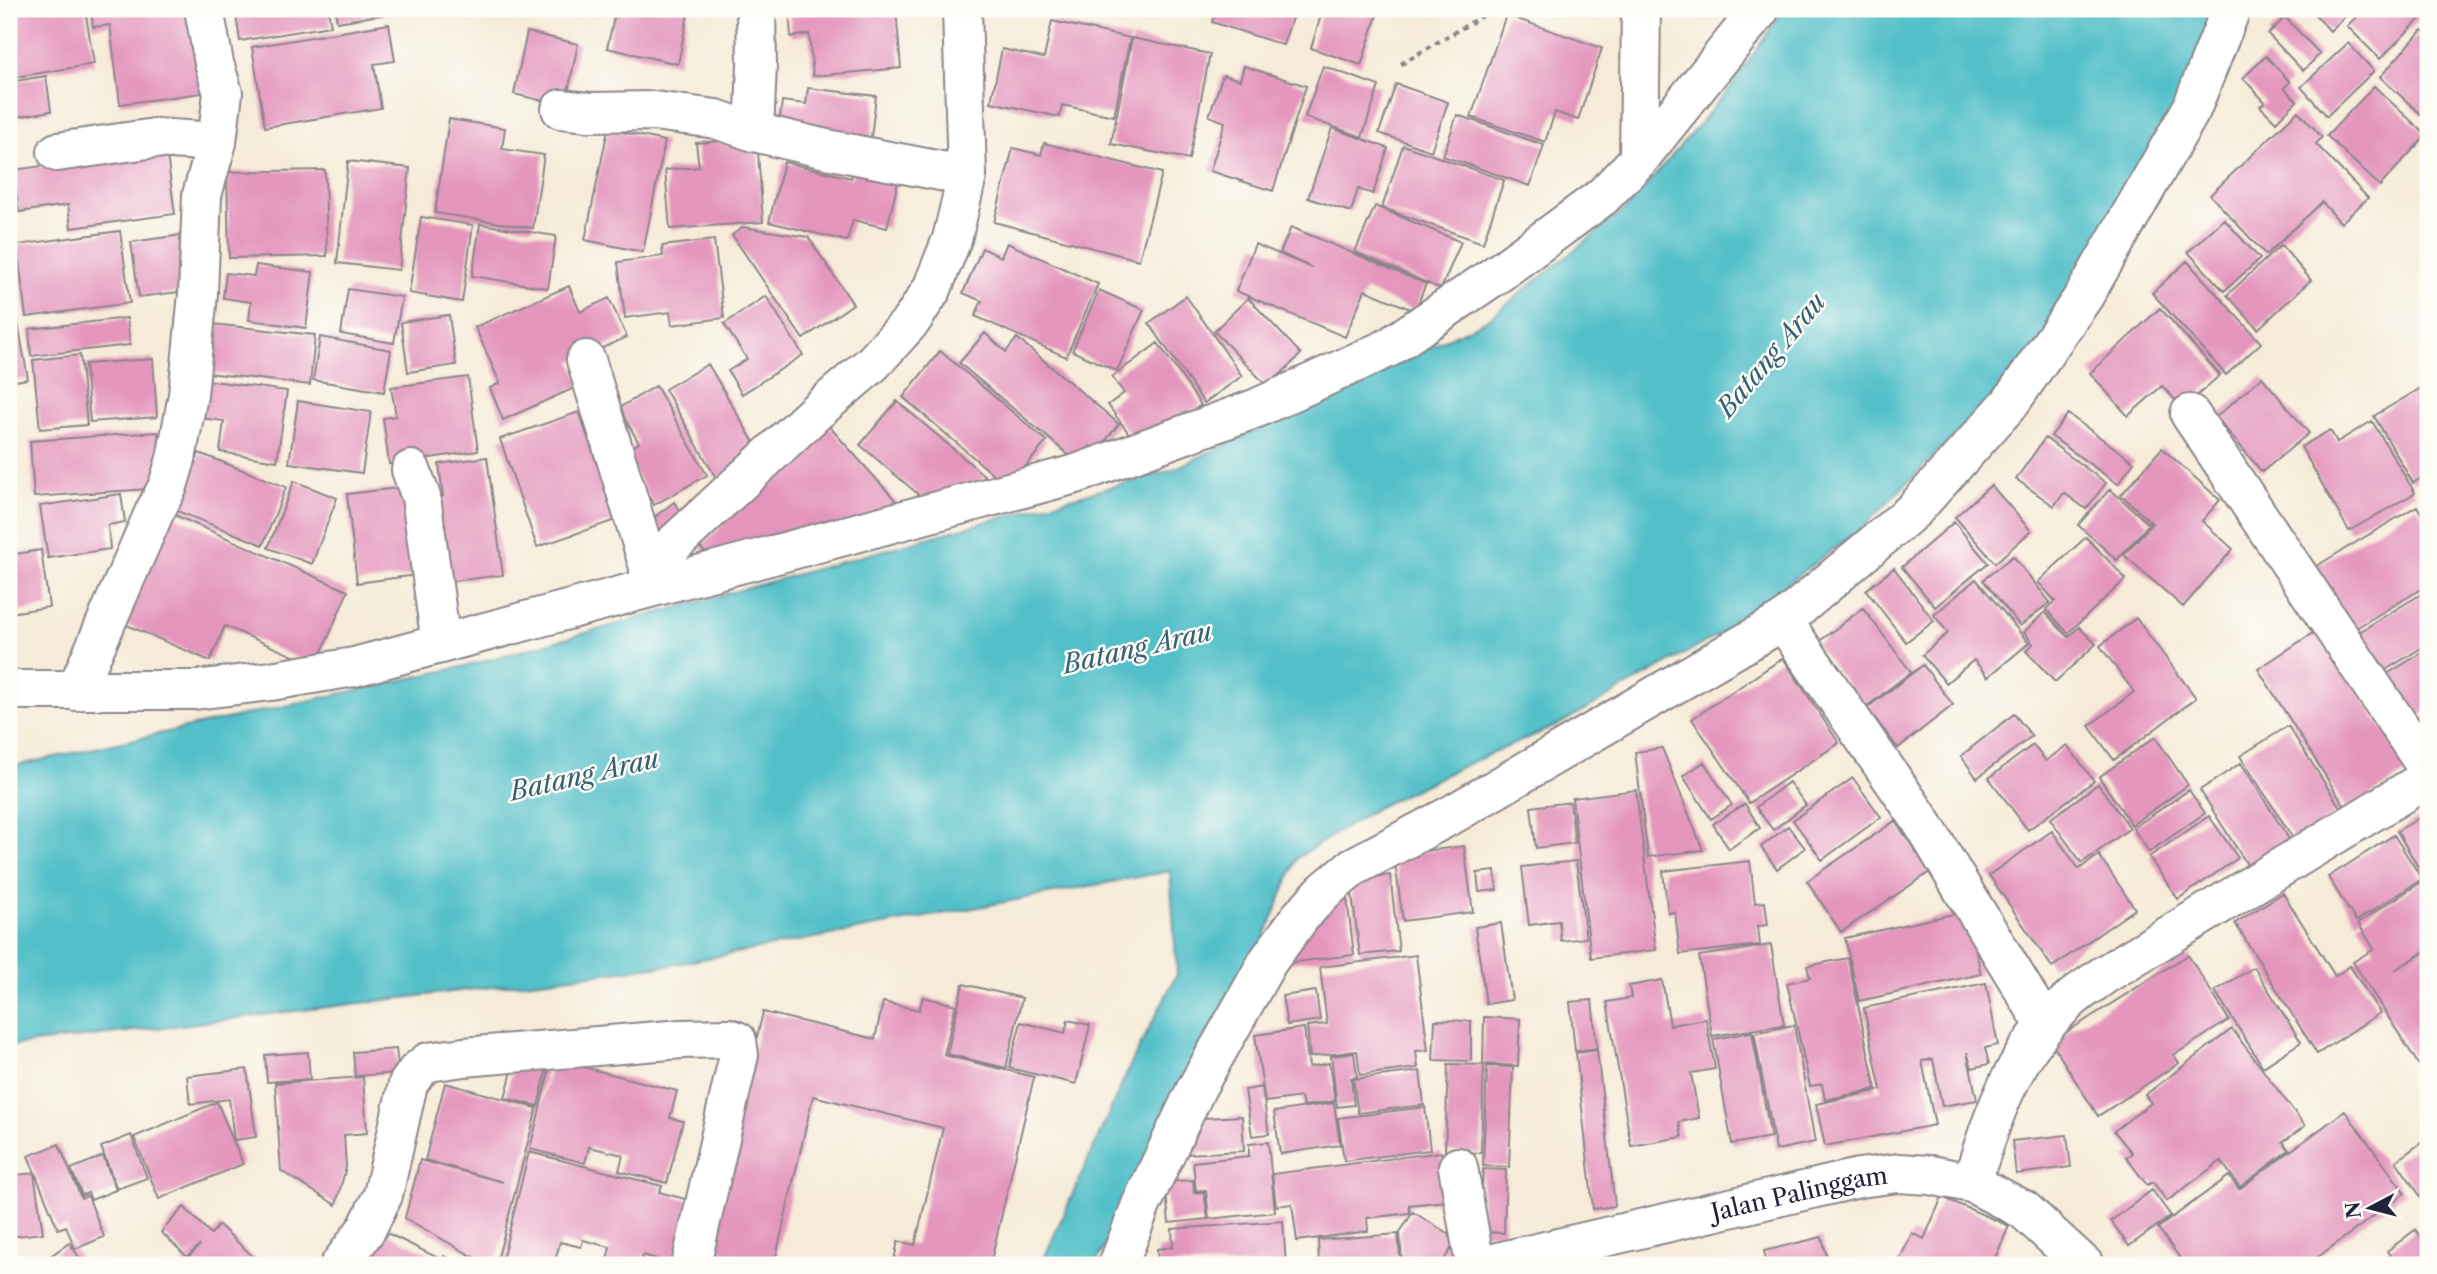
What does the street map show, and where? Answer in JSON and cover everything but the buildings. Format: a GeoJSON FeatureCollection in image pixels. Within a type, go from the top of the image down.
{"type":"FeatureCollection","features":[{"type":"Feature","properties":{"kind":"street"},"geometry":{"type":"LineString","coordinates":[[76,691],[168,485],[176,459],[190,382],[198,294],[202,195],[216,142],[223,93],[214,63],[204,9]]}},
{"type":"Feature","properties":{"kind":"street"},"geometry":{"type":"LineString","coordinates":[[754,132],[756,9]]}},
{"type":"Feature","properties":{"kind":"street"},"geometry":{"type":"LineString","coordinates":[[649,577],[818,410],[873,363],[912,320],[932,289],[952,239],[967,176],[962,9]]}},
{"type":"Feature","properties":{"kind":"street"},"geometry":{"type":"LineString","coordinates":[[1639,159],[1641,9]]}},
{"type":"Feature","properties":{"kind":"street"},"geometry":{"type":"LineString","coordinates":[[9,690],[194,690],[354,667],[441,644],[649,577],[1076,474],[1257,408],[1388,348],[1500,272],[1602,197],[1639,159],[1760,9]]}},
{"type":"Feature","properties":{"kind":"street"},"geometry":{"type":"LineString","coordinates":[[1118,1265],[1140,1205],[1196,1089],[1268,961],[1301,916],[1324,891],[1353,867],[1453,814],[1783,621],[1914,509],[2010,403],[2084,296],[2191,110],[2231,9]]}},
{"type":"Feature","properties":{"kind":"street"},"geometry":{"type":"LineString","coordinates":[[561,109],[589,112],[654,111],[716,119],[754,132],[826,149],[967,176]]}},
{"type":"Feature","properties":{"kind":"street"},"geometry":{"type":"LineString","coordinates":[[57,152],[155,138],[216,142]]}},
{"type":"Feature","properties":{"kind":"street"},"geometry":{"type":"LineString","coordinates":[[586,360],[649,577]]}},
{"type":"Feature","properties":{"kind":"street"},"geometry":{"type":"LineString","coordinates":[[2190,414],[2428,769]]}},
{"type":"Feature","properties":{"kind":"street"},"geometry":{"type":"LineString","coordinates":[[411,470],[421,497],[441,644]]}},
{"type":"Feature","properties":{"kind":"street"},"geometry":{"type":"LineString","coordinates":[[1783,621],[1920,819],[2045,1025]]}},
{"type":"Feature","properties":{"kind":"street"},"geometry":{"type":"LineString","coordinates":[[1972,1183],[1988,1130],[2022,1055],[2045,1025],[2070,1000],[2104,975],[2428,778]]}},
{"type":"Feature","properties":{"kind":"street"},"geometry":{"type":"LineString","coordinates":[[340,1265],[367,1228],[383,1195],[408,1084],[428,1062],[681,1039],[729,1038],[737,1041],[739,1055],[691,1265]]}},
{"type":"Feature","properties":{"kind":"street"},"geometry":{"type":"LineString","coordinates":[[1458,1167],[1475,1265]]}},
{"type":"Feature","properties":{"kind":"street","name":"Jalan Palinggam"},"geometry":{"type":"LineString","coordinates":[[1493,1265],[1859,1178],[1899,1173],[1930,1175],[1972,1183],[2024,1210],[2084,1265]]}},
{"type":"Feature","properties":{"kind":"path"},"geometry":{"type":"LineString","coordinates":[[1401,64],[1494,9]]}},
{"type":"Feature","properties":{"kind":"water","name":"Batang Arau"},"geometry":{"type":"Polygon","coordinates":[[[1784,9],[2215,9],[2178,110],[2026,364],[1863,527],[1718,635],[1556,726],[1465,765],[1378,807],[1297,858],[1263,941],[1095,1265],[1041,1265],[1130,1066],[1177,974],[1170,871],[671,965],[9,1046],[9,767],[470,665],[1172,470],[1487,320],[1628,207],[1731,87],[1784,9]]]}}]}
